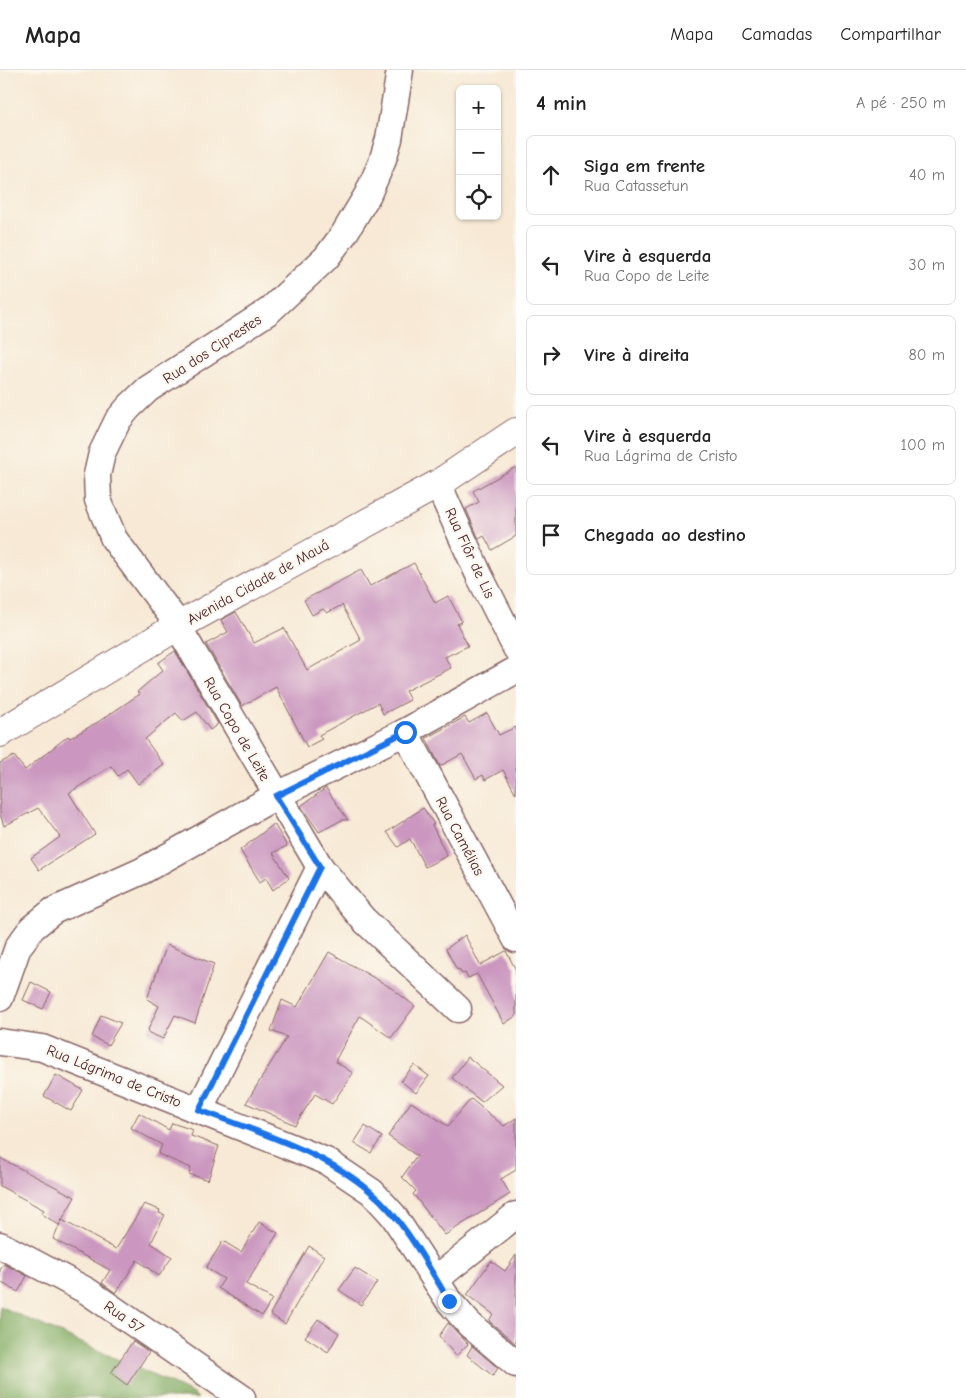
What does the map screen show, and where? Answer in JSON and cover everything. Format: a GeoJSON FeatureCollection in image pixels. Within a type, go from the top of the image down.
{"type":"FeatureCollection","features":[{"type":"Feature","properties":{"kind":"street","name":"Rua dos Ciprestes"},"geometry":{"type":"LineString","coordinates":[[178,626],[114,539],[105,519],[98,500],[97,475],[105,446],[118,420],[148,389],[269,311],[326,258],[344,234],[368,194],[382,162],[389,139],[400,70]]}},
{"type":"Feature","properties":{"kind":"street","name":"Avenida Cidade de Mauá"},"geometry":{"type":"LineString","coordinates":[[0,733],[178,626],[438,484],[516,432]]}},
{"type":"Feature","properties":{"kind":"street","name":"Rua Flôr de Lis"},"geometry":{"type":"LineString","coordinates":[[438,484],[479,575],[516,648]]}},
{"type":"Feature","properties":{"kind":"street","name":"Rua Copo de Leite"},"geometry":{"type":"LineString","coordinates":[[178,626],[276,796],[320,867],[363,919],[458,1009]]}},
{"type":"Feature","properties":{"kind":"street"},"geometry":{"type":"LineString","coordinates":[[0,998],[18,947],[32,928],[53,911],[142,871],[276,796],[405,732],[516,670]]}},
{"type":"Feature","properties":{"kind":"street","name":"Rua Camélias"},"geometry":{"type":"LineString","coordinates":[[405,732],[516,939]]}},
{"type":"Feature","properties":{"kind":"street"},"geometry":{"type":"LineString","coordinates":[[199,1110],[320,867]]}},
{"type":"Feature","properties":{"kind":"street","name":"Rua Lágrima de Cristo"},"geometry":{"type":"LineString","coordinates":[[0,1042],[42,1048],[326,1161],[372,1192],[393,1215],[449,1301],[469,1324],[516,1364]]}},
{"type":"Feature","properties":{"kind":"street"},"geometry":{"type":"LineString","coordinates":[[436,1279],[516,1215]]}},
{"type":"Feature","properties":{"kind":"street","name":"Rua 57"},"geometry":{"type":"LineString","coordinates":[[0,1246],[87,1291],[242,1398]]}},
{"type":"Feature","properties":{"kind":"green space"},"geometry":{"type":"Polygon","coordinates":[[[0,1306],[190,1392],[198,1398],[0,1398],[0,1306]]]}},
{"type":"Feature","properties":{"kind":"building"},"geometry":{"type":"Polygon","coordinates":[[[516,467],[516,536],[492,550],[484,536],[479,539],[466,509],[479,502],[473,491],[516,467]]]}},
{"type":"Feature","properties":{"kind":"building"},"geometry":{"type":"Polygon","coordinates":[[[414,563],[435,603],[448,596],[462,622],[457,624],[468,646],[445,657],[451,668],[405,691],[410,700],[383,714],[378,703],[319,735],[322,739],[307,747],[276,687],[242,706],[206,644],[228,632],[221,620],[236,612],[254,643],[284,628],[307,670],[361,640],[342,605],[327,613],[323,609],[312,615],[304,600],[361,570],[370,586],[414,563]]]}},
{"type":"Feature","properties":{"kind":"building"},"geometry":{"type":"Polygon","coordinates":[[[175,651],[218,724],[210,730],[197,712],[183,721],[176,713],[145,739],[164,765],[138,784],[127,769],[118,776],[111,766],[69,793],[95,834],[39,870],[31,858],[60,837],[38,808],[4,826],[0,814],[0,763],[14,756],[25,770],[68,736],[70,738],[98,722],[140,694],[137,692],[163,670],[158,663],[175,651]]]}},
{"type":"Feature","properties":{"kind":"building"},"geometry":{"type":"Polygon","coordinates":[[[487,713],[499,735],[516,727],[516,794],[503,770],[485,780],[483,775],[476,779],[462,754],[440,766],[426,738],[465,717],[469,723],[487,713]]]}},
{"type":"Feature","properties":{"kind":"building"},"geometry":{"type":"Polygon","coordinates":[[[326,788],[348,820],[342,820],[319,832],[301,806],[326,788]]]}},
{"type":"Feature","properties":{"kind":"building"},"geometry":{"type":"Polygon","coordinates":[[[423,808],[434,824],[432,825],[447,856],[425,867],[410,839],[398,847],[387,832],[423,808]]]}},
{"type":"Feature","properties":{"kind":"building"},"geometry":{"type":"Polygon","coordinates":[[[274,824],[287,846],[273,853],[289,878],[273,890],[266,878],[260,882],[240,850],[274,824]]]}},
{"type":"Feature","properties":{"kind":"building"},"geometry":{"type":"Polygon","coordinates":[[[465,935],[480,965],[506,951],[516,970],[516,1016],[504,1024],[477,974],[468,978],[465,973],[462,974],[459,969],[457,970],[446,949],[465,935]]]}},
{"type":"Feature","properties":{"kind":"building"},"geometry":{"type":"Polygon","coordinates":[[[167,945],[214,964],[195,1023],[175,1015],[163,1039],[147,1032],[159,1006],[147,999],[167,945]]]}},
{"type":"Feature","properties":{"kind":"building"},"geometry":{"type":"Polygon","coordinates":[[[329,952],[390,987],[415,1006],[391,1038],[360,1016],[336,1059],[336,1062],[353,1073],[332,1104],[315,1094],[295,1125],[246,1103],[287,1037],[271,1031],[282,1000],[297,1007],[329,952]]]}},
{"type":"Feature","properties":{"kind":"building"},"geometry":{"type":"Polygon","coordinates":[[[31,982],[51,992],[43,1009],[23,1000],[31,982]]]}},
{"type":"Feature","properties":{"kind":"building"},"geometry":{"type":"Polygon","coordinates":[[[101,1015],[121,1023],[108,1045],[92,1037],[101,1015]]]}},
{"type":"Feature","properties":{"kind":"building"},"geometry":{"type":"Polygon","coordinates":[[[468,1057],[502,1085],[482,1102],[452,1078],[468,1057]]]}},
{"type":"Feature","properties":{"kind":"building"},"geometry":{"type":"Polygon","coordinates":[[[414,1065],[429,1076],[416,1093],[401,1081],[414,1065]]]}},
{"type":"Feature","properties":{"kind":"building"},"geometry":{"type":"Polygon","coordinates":[[[56,1075],[83,1090],[71,1111],[44,1096],[56,1075]]]}},
{"type":"Feature","properties":{"kind":"building"},"geometry":{"type":"Polygon","coordinates":[[[471,1099],[504,1126],[516,1118],[516,1170],[501,1179],[510,1194],[445,1235],[413,1194],[416,1191],[402,1177],[417,1156],[388,1136],[411,1102],[448,1126],[471,1099]]]}},
{"type":"Feature","properties":{"kind":"building"},"geometry":{"type":"Polygon","coordinates":[[[139,1113],[169,1130],[172,1123],[193,1130],[191,1136],[219,1146],[208,1180],[189,1174],[191,1168],[158,1154],[162,1145],[131,1128],[139,1113]]]}},
{"type":"Feature","properties":{"kind":"building"},"geometry":{"type":"Polygon","coordinates":[[[365,1126],[382,1137],[371,1153],[354,1143],[365,1126]]]}},
{"type":"Feature","properties":{"kind":"building"},"geometry":{"type":"Polygon","coordinates":[[[0,1158],[75,1197],[59,1225],[42,1214],[44,1210],[0,1186],[0,1158]]]}},
{"type":"Feature","properties":{"kind":"building"},"geometry":{"type":"Polygon","coordinates":[[[144,1204],[160,1210],[159,1213],[165,1215],[151,1243],[172,1257],[159,1276],[137,1260],[116,1293],[102,1283],[110,1270],[53,1239],[62,1220],[116,1249],[144,1204]]]}},
{"type":"Feature","properties":{"kind":"building"},"geometry":{"type":"Polygon","coordinates":[[[259,1222],[278,1233],[246,1284],[272,1299],[262,1316],[218,1288],[224,1279],[206,1268],[223,1241],[241,1252],[259,1222]]]}},
{"type":"Feature","properties":{"kind":"building"},"geometry":{"type":"Polygon","coordinates":[[[309,1246],[324,1256],[285,1324],[270,1314],[309,1246]]]}},
{"type":"Feature","properties":{"kind":"building"},"geometry":{"type":"Polygon","coordinates":[[[516,1255],[515,1343],[489,1321],[493,1314],[467,1295],[491,1261],[505,1271],[516,1255]]]}},
{"type":"Feature","properties":{"kind":"building"},"geometry":{"type":"Polygon","coordinates":[[[4,1264],[27,1276],[18,1292],[0,1282],[0,1270],[4,1264]]]}},
{"type":"Feature","properties":{"kind":"building"},"geometry":{"type":"Polygon","coordinates":[[[355,1268],[377,1282],[361,1305],[339,1290],[355,1268]]]}},
{"type":"Feature","properties":{"kind":"building"},"geometry":{"type":"Polygon","coordinates":[[[318,1319],[339,1333],[328,1352],[305,1337],[318,1319]]]}},
{"type":"Feature","properties":{"kind":"building"},"geometry":{"type":"Polygon","coordinates":[[[448,1323],[468,1344],[456,1356],[439,1336],[448,1323]]]}},
{"type":"Feature","properties":{"kind":"building"},"geometry":{"type":"Polygon","coordinates":[[[133,1341],[149,1352],[127,1385],[111,1373],[133,1341]]]}},
{"type":"Feature","properties":{"kind":"building"},"geometry":{"type":"Polygon","coordinates":[[[472,1346],[498,1368],[493,1376],[467,1355],[472,1346]]]}},
{"type":"Feature","properties":{"kind":"route"},"geometry":{"type":"LineString","coordinates":[[405,732],[276,796],[320,867],[199,1110],[326,1161],[372,1192],[393,1215],[449,1301]]}}]}
